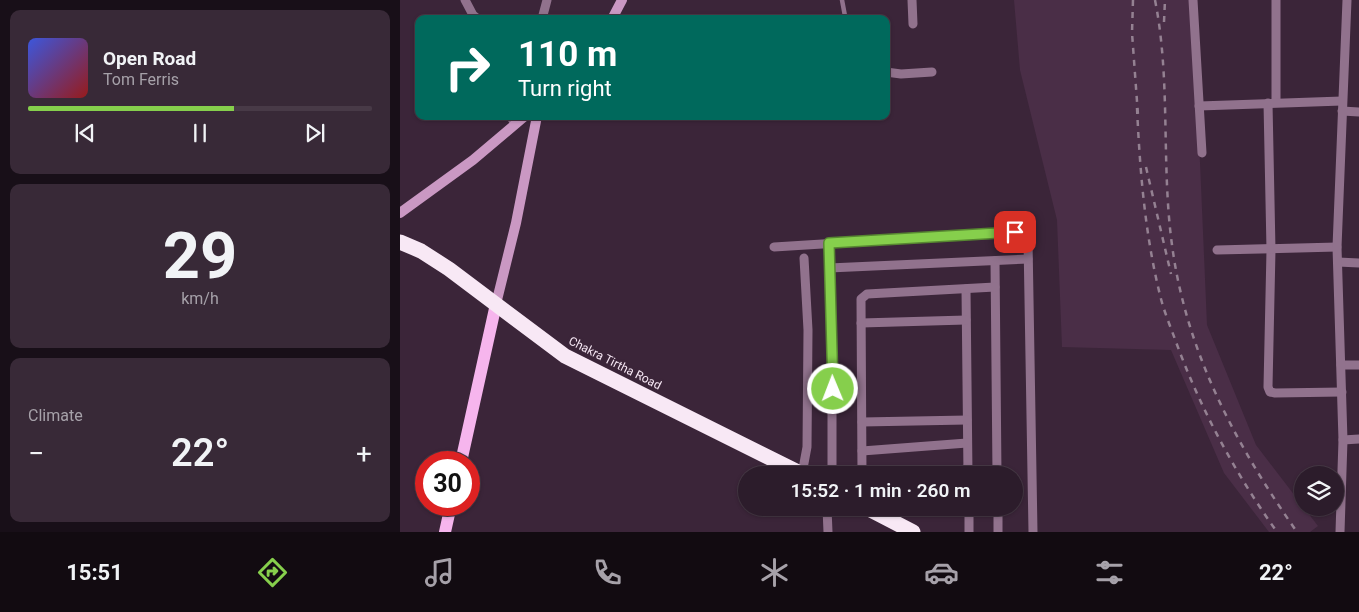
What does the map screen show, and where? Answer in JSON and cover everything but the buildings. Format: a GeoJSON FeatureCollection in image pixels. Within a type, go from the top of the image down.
{"type":"FeatureCollection","features":[{"type":"Feature","properties":{"kind":"highway","name":"Chakra Tirtha Road"},"geometry":{"type":"LineString","coordinates":[[400,242],[422,251],[565,356],[787,466]]}},
{"type":"Feature","properties":{"kind":"highway"},"geometry":{"type":"LineString","coordinates":[[882,516],[913,532]]}},
{"type":"Feature","properties":{"kind":"main road"},"geometry":{"type":"LineString","coordinates":[[616,15],[622,0]]}},
{"type":"Feature","properties":{"kind":"main road"},"geometry":{"type":"LineString","coordinates":[[400,214],[473,160],[520,120]]}},
{"type":"Feature","properties":{"kind":"main road"},"geometry":{"type":"LineString","coordinates":[[463,451],[516,223],[536,120]]}},
{"type":"Feature","properties":{"kind":"main road"},"geometry":{"type":"LineString","coordinates":[[445,532],[449,516]]}},
{"type":"Feature","properties":{"kind":"street"},"geometry":{"type":"LineString","coordinates":[[465,0],[472,15]]}},
{"type":"Feature","properties":{"kind":"street"},"geometry":{"type":"LineString","coordinates":[[543,15],[547,0]]}},
{"type":"Feature","properties":{"kind":"street"},"geometry":{"type":"LineString","coordinates":[[912,0],[913,24]]}},
{"type":"Feature","properties":{"kind":"street"},"geometry":{"type":"LineString","coordinates":[[1193,0],[1202,153]]}},
{"type":"Feature","properties":{"kind":"street"},"geometry":{"type":"LineString","coordinates":[[1276,0],[1272,102],[1268,387],[1270,392],[1275,393],[1342,392]]}},
{"type":"Feature","properties":{"kind":"street"},"geometry":{"type":"LineString","coordinates":[[1340,532],[1344,440],[1337,247],[1347,0]]}},
{"type":"Feature","properties":{"kind":"street"},"geometry":{"type":"LineString","coordinates":[[890,73],[901,74],[932,72]]}},
{"type":"Feature","properties":{"kind":"street"},"geometry":{"type":"LineString","coordinates":[[1199,106],[1272,102],[1342,106],[1359,112]]}},
{"type":"Feature","properties":{"kind":"street"},"geometry":{"type":"LineString","coordinates":[[774,247],[1020,233],[1028,242],[1033,532]]}},
{"type":"Feature","properties":{"kind":"street"},"geometry":{"type":"LineString","coordinates":[[829,243],[833,389],[832,466]]}},
{"type":"Feature","properties":{"kind":"street"},"geometry":{"type":"LineString","coordinates":[[1217,250],[1337,247]]}},
{"type":"Feature","properties":{"kind":"street"},"geometry":{"type":"LineString","coordinates":[[804,258],[808,330],[807,447],[804,466]]}},
{"type":"Feature","properties":{"kind":"street"},"geometry":{"type":"LineString","coordinates":[[829,268],[1028,259]]}},
{"type":"Feature","properties":{"kind":"street"},"geometry":{"type":"LineString","coordinates":[[995,261],[997,466]]}},
{"type":"Feature","properties":{"kind":"street"},"geometry":{"type":"LineString","coordinates":[[1338,262],[1359,263]]}},
{"type":"Feature","properties":{"kind":"street"},"geometry":{"type":"LineString","coordinates":[[862,466],[861,299],[867,294],[995,287]]}},
{"type":"Feature","properties":{"kind":"street"},"geometry":{"type":"LineString","coordinates":[[966,289],[968,466]]}},
{"type":"Feature","properties":{"kind":"street"},"geometry":{"type":"LineString","coordinates":[[861,323],[966,320]]}},
{"type":"Feature","properties":{"kind":"street"},"geometry":{"type":"LineString","coordinates":[[1341,365],[1359,365]]}},
{"type":"Feature","properties":{"kind":"street"},"geometry":{"type":"LineString","coordinates":[[833,389],[862,390]]}},
{"type":"Feature","properties":{"kind":"street"},"geometry":{"type":"LineString","coordinates":[[862,422],[967,420]]}},
{"type":"Feature","properties":{"kind":"street"},"geometry":{"type":"LineString","coordinates":[[1344,440],[1359,439]]}},
{"type":"Feature","properties":{"kind":"street"},"geometry":{"type":"LineString","coordinates":[[862,451],[967,444]]}},
{"type":"Feature","properties":{"kind":"street"},"geometry":{"type":"LineString","coordinates":[[827,516],[828,532]]}},
{"type":"Feature","properties":{"kind":"street"},"geometry":{"type":"LineString","coordinates":[[968,516],[969,532]]}},
{"type":"Feature","properties":{"kind":"street"},"geometry":{"type":"LineString","coordinates":[[998,516],[998,532]]}},
{"type":"Feature","properties":{"kind":"lane"},"geometry":{"type":"LineString","coordinates":[[842,0],[845,15]]}},
{"type":"Feature","properties":{"kind":"lane"},"geometry":{"type":"LineString","coordinates":[[510,120],[514,125]]}},
{"type":"Feature","properties":{"kind":"shaded area"},"geometry":{"type":"Polygon","coordinates":[[[1014,0],[1193,0],[1207,325],[1256,445],[1294,495],[1294,516],[1310,516],[1318,526],[1310,532],[1269,532],[1224,473],[1171,350],[1062,347],[1057,220],[1020,70],[1014,0]]]}},
{"type":"Feature","properties":{"kind":"railway"},"geometry":{"type":"LineString","coordinates":[[1133,0],[1132,33],[1138,115]]}},
{"type":"Feature","properties":{"kind":"railway"},"geometry":{"type":"LineString","coordinates":[[1155,0],[1163,61],[1167,184],[1172,245],[1189,323],[1202,360],[1234,431],[1254,466],[1297,532]]}},
{"type":"Feature","properties":{"kind":"railway"},"geometry":{"type":"LineString","coordinates":[[1164,22],[1165,0]]}},
{"type":"Feature","properties":{"kind":"railway"},"geometry":{"type":"LineString","coordinates":[[1137,108],[1147,228],[1155,275],[1164,310],[1196,392],[1220,440],[1247,487],[1277,532]]}},
{"type":"Feature","properties":{"kind":"railway"},"geometry":{"type":"LineString","coordinates":[[1146,167],[1171,274]]}},
{"type":"Feature","properties":{"kind":"route"},"geometry":{"type":"LineString","coordinates":[[833,389],[829,243],[936,235],[1015,232]]}}]}
